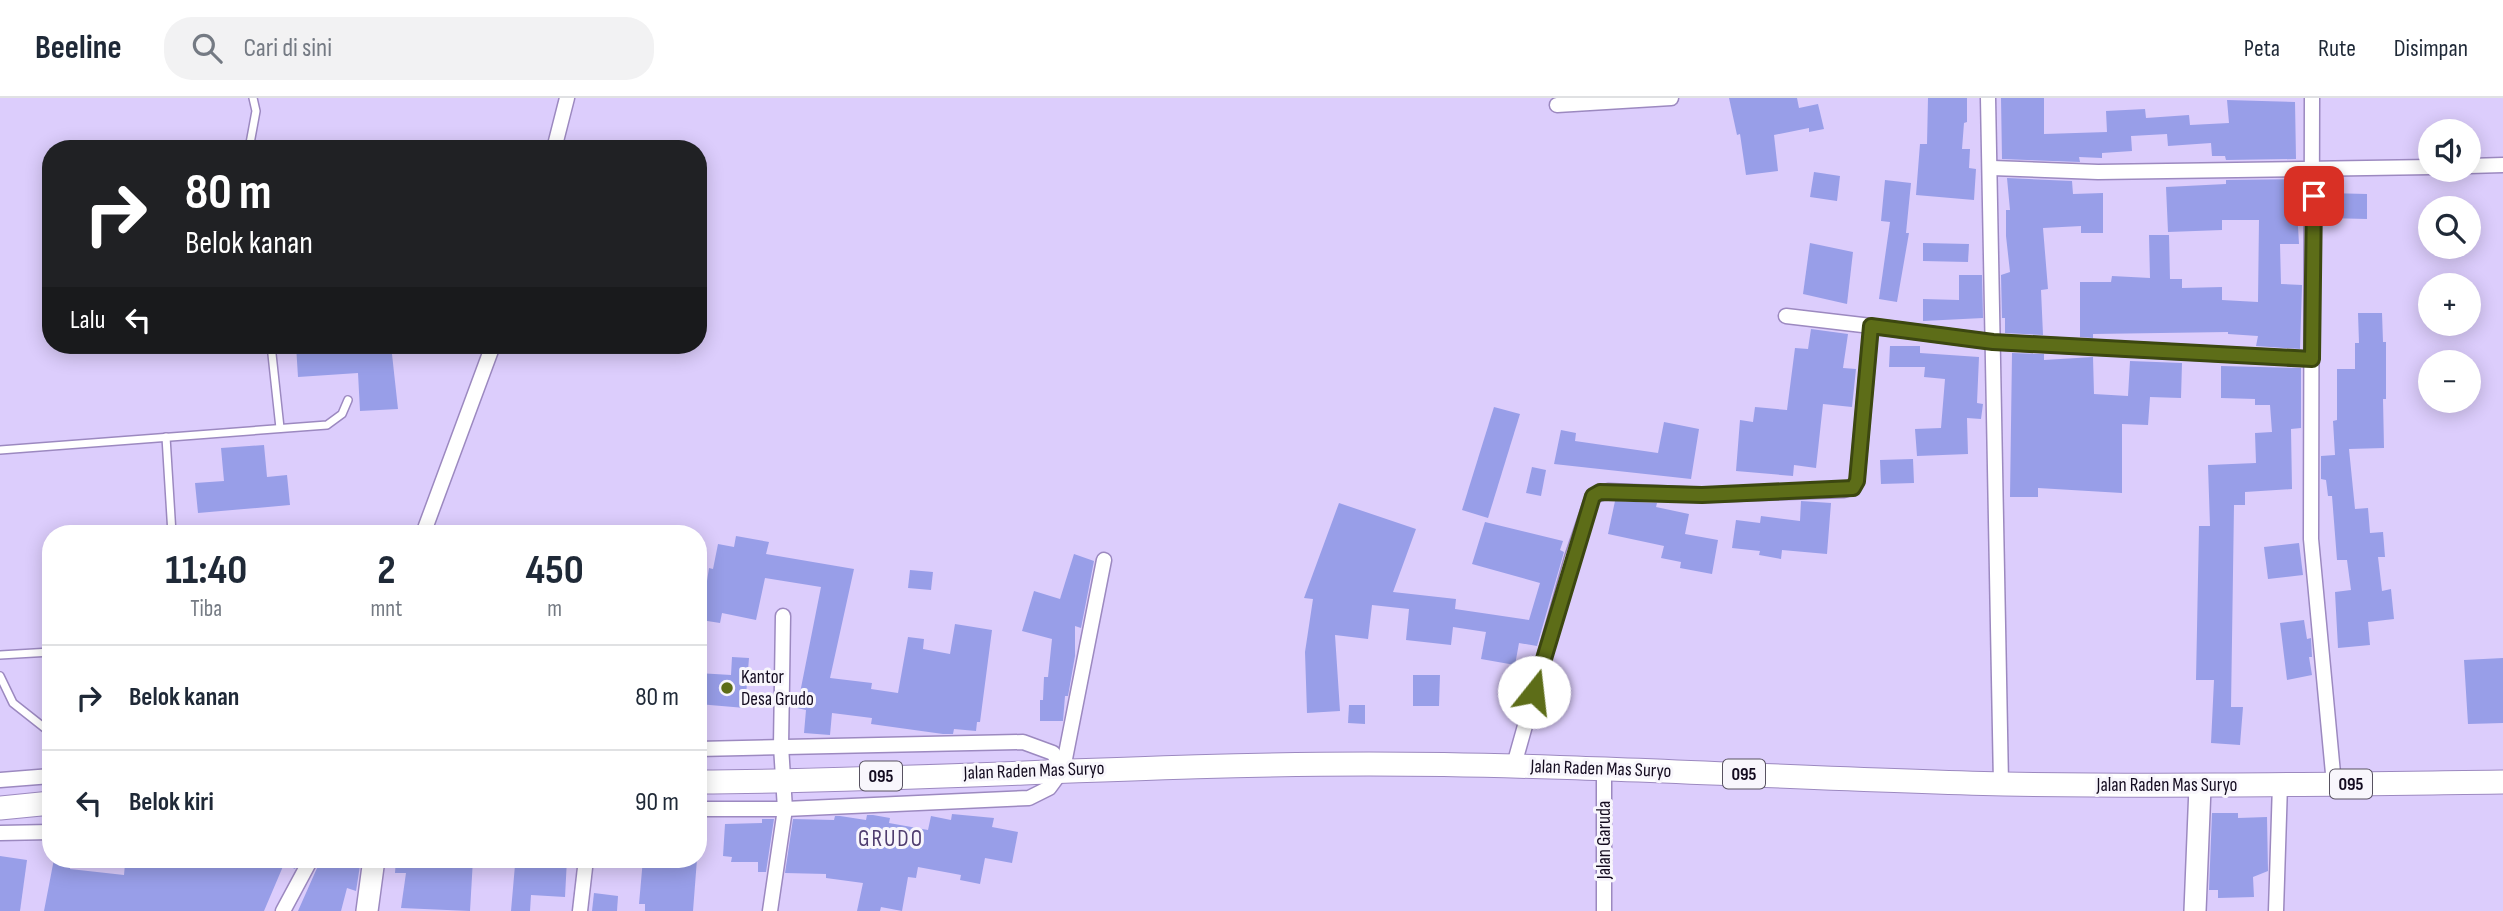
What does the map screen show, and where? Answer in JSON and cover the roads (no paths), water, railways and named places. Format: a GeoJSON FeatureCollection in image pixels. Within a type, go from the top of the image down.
{"type":"FeatureCollection","features":[{"type":"Feature","properties":{"kind":"main road","name":"Jalan Raden Mas Suryo"},"geometry":{"type":"LineString","coordinates":[[707,782],[1063,769],[1514,765],[2001,784],[2200,786],[2503,782]]}},
{"type":"Feature","properties":{"kind":"main road"},"geometry":{"type":"LineString","coordinates":[[0,808],[42,804]]}},
{"type":"Feature","properties":{"kind":"street"},"geometry":{"type":"LineString","coordinates":[[556,140],[567,98]]}},
{"type":"Feature","properties":{"kind":"street"},"geometry":{"type":"LineString","coordinates":[[1557,105],[1671,98]]}},
{"type":"Feature","properties":{"kind":"street"},"geometry":{"type":"LineString","coordinates":[[1989,98],[2001,784]]}},
{"type":"Feature","properties":{"kind":"street"},"geometry":{"type":"LineString","coordinates":[[2312,98],[2314,169],[2311,539],[2334,784]]}},
{"type":"Feature","properties":{"kind":"street"},"geometry":{"type":"LineString","coordinates":[[2481,166],[2503,165]]}},
{"type":"Feature","properties":{"kind":"street"},"geometry":{"type":"LineString","coordinates":[[1992,168],[2098,172],[2418,167]]}},
{"type":"Feature","properties":{"kind":"street"},"geometry":{"type":"LineString","coordinates":[[1786,316],[1993,342],[2312,359]]}},
{"type":"Feature","properties":{"kind":"street"},"geometry":{"type":"LineString","coordinates":[[1514,765],[1593,496],[1608,491],[1702,495],[1853,488],[1857,481],[1871,326]]}},
{"type":"Feature","properties":{"kind":"street"},"geometry":{"type":"LineString","coordinates":[[426,525],[490,354]]}},
{"type":"Feature","properties":{"kind":"street"},"geometry":{"type":"LineString","coordinates":[[707,809],[785,809],[1029,798],[1049,788],[1063,769],[1104,560]]}},
{"type":"Feature","properties":{"kind":"street"},"geometry":{"type":"LineString","coordinates":[[771,911],[785,809],[781,746],[783,615]]}},
{"type":"Feature","properties":{"kind":"street"},"geometry":{"type":"LineString","coordinates":[[707,749],[1023,741],[1052,753],[1063,769]]}},
{"type":"Feature","properties":{"kind":"street","name":"Jalan Garuda"},"geometry":{"type":"LineString","coordinates":[[1604,769],[1604,911]]}},
{"type":"Feature","properties":{"kind":"street"},"geometry":{"type":"LineString","coordinates":[[0,779],[42,777]]}},
{"type":"Feature","properties":{"kind":"street"},"geometry":{"type":"LineString","coordinates":[[2276,911],[2280,784]]}},
{"type":"Feature","properties":{"kind":"street"},"geometry":{"type":"LineString","coordinates":[[2195,911],[2200,786]]}},
{"type":"Feature","properties":{"kind":"street"},"geometry":{"type":"LineString","coordinates":[[0,834],[42,832]]}},
{"type":"Feature","properties":{"kind":"street"},"geometry":{"type":"LineString","coordinates":[[282,911],[306,868]]}},
{"type":"Feature","properties":{"kind":"street"},"geometry":{"type":"LineString","coordinates":[[368,911],[373,868]]}},
{"type":"Feature","properties":{"kind":"street"},"geometry":{"type":"LineString","coordinates":[[580,911],[585,868]]}},
{"type":"Feature","properties":{"kind":"lane"},"geometry":{"type":"LineString","coordinates":[[250,140],[256,111],[253,98]]}},
{"type":"Feature","properties":{"kind":"lane"},"geometry":{"type":"LineString","coordinates":[[272,354],[280,428]]}},
{"type":"Feature","properties":{"kind":"lane"},"geometry":{"type":"LineString","coordinates":[[0,450],[327,425],[342,414],[348,400]]}},
{"type":"Feature","properties":{"kind":"lane"},"geometry":{"type":"LineString","coordinates":[[166,437],[171,525]]}},
{"type":"Feature","properties":{"kind":"lane"},"geometry":{"type":"LineString","coordinates":[[0,655],[42,653]]}},
{"type":"Feature","properties":{"kind":"lane"},"geometry":{"type":"LineString","coordinates":[[0,676],[12,703],[42,726]]}},
{"type":"Feature","properties":{"kind":"place","name":"Kantor Desa Grudo"},"geometry":{"type":"Point","coordinates":[727,688]}},
{"type":"Feature","properties":{"kind":"district","name":"GRUDO"},"geometry":{"type":"Point","coordinates":[891,839]}}]}
